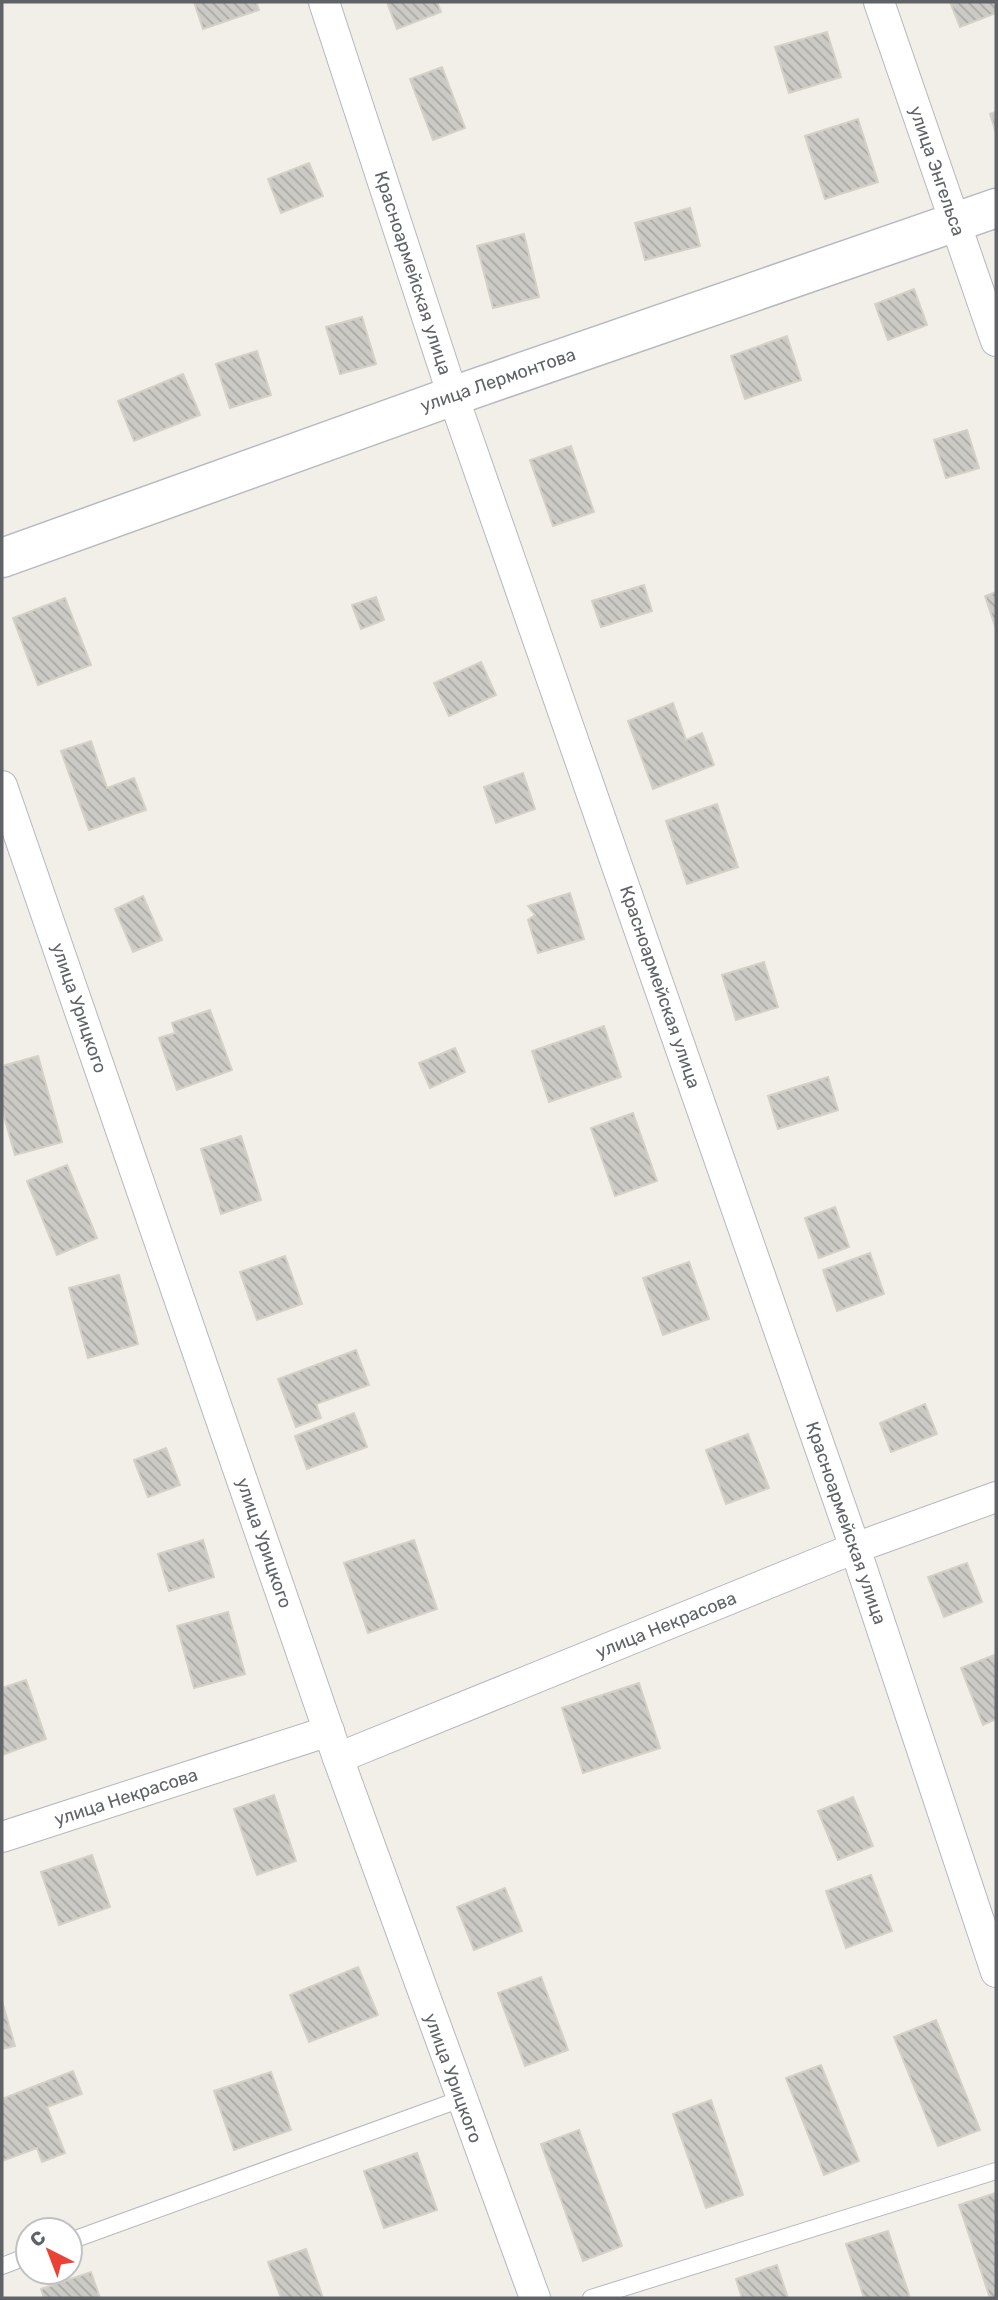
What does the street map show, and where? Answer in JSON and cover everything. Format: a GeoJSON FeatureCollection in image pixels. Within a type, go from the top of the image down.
{"type":"FeatureCollection","features":[{"type":"Feature","properties":{"kind":"street","name":"Красноармейская улица"},"geometry":{"type":"LineString","coordinates":[[324,2],[453,396],[855,1548],[996,1972]]}},
{"type":"Feature","properties":{"kind":"street","name":"улица Энгельса"},"geometry":{"type":"LineString","coordinates":[[879,2],[996,341]]}},
{"type":"Feature","properties":{"kind":"street","name":"улица Лермонтова"},"geometry":{"type":"LineString","coordinates":[[2,558],[453,396],[996,208]]}},
{"type":"Feature","properties":{"kind":"street","name":"улица Урицкого"},"geometry":{"type":"LineString","coordinates":[[2,786],[334,1745],[535,2298]]}},
{"type":"Feature","properties":{"kind":"street","name":"улица Некрасова"},"geometry":{"type":"LineString","coordinates":[[2,1837],[334,1745],[996,1497]]}},
{"type":"Feature","properties":{"kind":"lane"},"geometry":{"type":"LineString","coordinates":[[84,2236],[461,2099]]}},
{"type":"Feature","properties":{"kind":"lane"},"geometry":{"type":"LineString","coordinates":[[590,2298],[996,2171]]}},
{"type":"Feature","properties":{"kind":"building"},"geometry":{"type":"Polygon","coordinates":[[[194,2],[256,2],[259,10],[203,29],[194,2]]]}},
{"type":"Feature","properties":{"kind":"building"},"geometry":{"type":"Polygon","coordinates":[[[387,2],[437,2],[441,12],[397,29],[387,2]]]}},
{"type":"Feature","properties":{"kind":"building"},"geometry":{"type":"Polygon","coordinates":[[[950,2],[996,2],[996,13],[960,27],[950,2]]]}},
{"type":"Feature","properties":{"kind":"building"},"geometry":{"type":"Polygon","coordinates":[[[827,32],[841,77],[789,93],[775,47],[827,32]]]}},
{"type":"Feature","properties":{"kind":"building"},"geometry":{"type":"Polygon","coordinates":[[[442,67],[465,128],[433,140],[410,79],[442,67]]]}},
{"type":"Feature","properties":{"kind":"building"},"geometry":{"type":"Polygon","coordinates":[[[996,112],[996,133],[990,114],[996,112]]]}},
{"type":"Feature","properties":{"kind":"building"},"geometry":{"type":"Polygon","coordinates":[[[858,119],[878,182],[825,199],[805,136],[858,119]]]}},
{"type":"Feature","properties":{"kind":"building"},"geometry":{"type":"Polygon","coordinates":[[[309,163],[323,196],[281,213],[268,179],[309,163]]]}},
{"type":"Feature","properties":{"kind":"building"},"geometry":{"type":"Polygon","coordinates":[[[690,208],[700,246],[645,260],[635,223],[690,208]]]}},
{"type":"Feature","properties":{"kind":"building"},"geometry":{"type":"Polygon","coordinates":[[[524,234],[539,297],[493,308],[477,246],[524,234]]]}},
{"type":"Feature","properties":{"kind":"building"},"geometry":{"type":"Polygon","coordinates":[[[914,289],[927,325],[888,340],[875,304],[914,289]]]}},
{"type":"Feature","properties":{"kind":"building"},"geometry":{"type":"Polygon","coordinates":[[[362,317],[376,364],[340,374],[326,327],[362,317]]]}},
{"type":"Feature","properties":{"kind":"building"},"geometry":{"type":"Polygon","coordinates":[[[787,336],[801,380],[745,399],[731,356],[787,336]]]}},
{"type":"Feature","properties":{"kind":"building"},"geometry":{"type":"Polygon","coordinates":[[[257,351],[271,395],[230,408],[216,364],[257,351]]]}},
{"type":"Feature","properties":{"kind":"building"},"geometry":{"type":"Polygon","coordinates":[[[183,374],[200,415],[134,441],[118,401],[183,374]]]}},
{"type":"Feature","properties":{"kind":"building"},"geometry":{"type":"Polygon","coordinates":[[[967,430],[979,468],[946,478],[934,440],[967,430]]]}},
{"type":"Feature","properties":{"kind":"building"},"geometry":{"type":"Polygon","coordinates":[[[571,446],[594,512],[553,526],[530,460],[571,446]]]}},
{"type":"Feature","properties":{"kind":"building"},"geometry":{"type":"Polygon","coordinates":[[[644,585],[652,611],[601,627],[592,601],[644,585]]]}},
{"type":"Feature","properties":{"kind":"building"},"geometry":{"type":"Polygon","coordinates":[[[996,592],[996,629],[985,596],[996,592]]]}},
{"type":"Feature","properties":{"kind":"building"},"geometry":{"type":"Polygon","coordinates":[[[376,597],[384,620],[361,629],[352,605],[376,597]]]}},
{"type":"Feature","properties":{"kind":"building"},"geometry":{"type":"Polygon","coordinates":[[[65,598],[91,665],[38,685],[13,618],[65,598]]]}},
{"type":"Feature","properties":{"kind":"building"},"geometry":{"type":"Polygon","coordinates":[[[481,662],[496,695],[449,716],[434,683],[481,662]]]}},
{"type":"Feature","properties":{"kind":"building"},"geometry":{"type":"Polygon","coordinates":[[[673,703],[686,740],[702,733],[714,765],[653,789],[628,721],[673,703]]]}},
{"type":"Feature","properties":{"kind":"building"},"geometry":{"type":"Polygon","coordinates":[[[91,741],[107,788],[134,778],[146,810],[89,830],[61,751],[91,741]]]}},
{"type":"Feature","properties":{"kind":"building"},"geometry":{"type":"Polygon","coordinates":[[[523,773],[535,809],[496,823],[484,787],[523,773]]]}},
{"type":"Feature","properties":{"kind":"building"},"geometry":{"type":"Polygon","coordinates":[[[717,804],[738,867],[687,884],[666,821],[717,804]]]}},
{"type":"Feature","properties":{"kind":"building"},"geometry":{"type":"Polygon","coordinates":[[[570,893],[584,939],[538,953],[528,920],[535,915],[528,906],[570,893]]]}},
{"type":"Feature","properties":{"kind":"building"},"geometry":{"type":"Polygon","coordinates":[[[143,896],[162,940],[133,952],[115,909],[143,896]]]}},
{"type":"Feature","properties":{"kind":"building"},"geometry":{"type":"Polygon","coordinates":[[[764,962],[778,1007],[736,1020],[722,975],[764,962]]]}},
{"type":"Feature","properties":{"kind":"building"},"geometry":{"type":"Polygon","coordinates":[[[210,1010],[232,1070],[177,1090],[159,1038],[175,1033],[172,1023],[210,1010]]]}},
{"type":"Feature","properties":{"kind":"building"},"geometry":{"type":"Polygon","coordinates":[[[604,1026],[621,1077],[549,1102],[532,1051],[604,1026]]]}},
{"type":"Feature","properties":{"kind":"building"},"geometry":{"type":"Polygon","coordinates":[[[455,1048],[465,1072],[430,1088],[419,1063],[455,1048]]]}},
{"type":"Feature","properties":{"kind":"building"},"geometry":{"type":"Polygon","coordinates":[[[38,1056],[62,1142],[15,1155],[2,1109],[2,1066],[38,1056]]]}},
{"type":"Feature","properties":{"kind":"building"},"geometry":{"type":"Polygon","coordinates":[[[828,1077],[838,1110],[778,1129],[768,1096],[828,1077]]]}},
{"type":"Feature","properties":{"kind":"building"},"geometry":{"type":"Polygon","coordinates":[[[633,1113],[657,1181],[615,1196],[591,1128],[633,1113]]]}},
{"type":"Feature","properties":{"kind":"building"},"geometry":{"type":"Polygon","coordinates":[[[241,1136],[261,1200],[221,1214],[201,1149],[241,1136]]]}},
{"type":"Feature","properties":{"kind":"building"},"geometry":{"type":"Polygon","coordinates":[[[67,1165],[97,1238],[57,1255],[27,1181],[67,1165]]]}},
{"type":"Feature","properties":{"kind":"building"},"geometry":{"type":"Polygon","coordinates":[[[835,1207],[849,1247],[819,1258],[805,1218],[835,1207]]]}},
{"type":"Feature","properties":{"kind":"building"},"geometry":{"type":"Polygon","coordinates":[[[870,1253],[884,1294],[837,1311],[823,1270],[870,1253]]]}},
{"type":"Feature","properties":{"kind":"building"},"geometry":{"type":"Polygon","coordinates":[[[285,1256],[302,1304],[257,1320],[240,1272],[285,1256]]]}},
{"type":"Feature","properties":{"kind":"building"},"geometry":{"type":"Polygon","coordinates":[[[689,1262],[709,1319],[663,1335],[643,1278],[689,1262]]]}},
{"type":"Feature","properties":{"kind":"building"},"geometry":{"type":"Polygon","coordinates":[[[119,1275],[138,1344],[88,1358],[69,1288],[119,1275]]]}},
{"type":"Feature","properties":{"kind":"building"},"geometry":{"type":"Polygon","coordinates":[[[356,1350],[369,1385],[316,1404],[321,1418],[296,1427],[278,1379],[356,1350]]]}},
{"type":"Feature","properties":{"kind":"building"},"geometry":{"type":"Polygon","coordinates":[[[925,1404],[937,1434],[891,1452],[880,1423],[925,1404]]]}},
{"type":"Feature","properties":{"kind":"building"},"geometry":{"type":"Polygon","coordinates":[[[354,1413],[367,1447],[307,1469],[295,1436],[354,1413]]]}},
{"type":"Feature","properties":{"kind":"building"},"geometry":{"type":"Polygon","coordinates":[[[748,1434],[769,1488],[726,1504],[706,1450],[748,1434]]]}},
{"type":"Feature","properties":{"kind":"building"},"geometry":{"type":"Polygon","coordinates":[[[166,1448],[180,1485],[148,1497],[134,1460],[166,1448]]]}},
{"type":"Feature","properties":{"kind":"building"},"geometry":{"type":"Polygon","coordinates":[[[203,1540],[214,1577],[169,1591],[158,1554],[203,1540]]]}},
{"type":"Feature","properties":{"kind":"building"},"geometry":{"type":"Polygon","coordinates":[[[414,1540],[437,1609],[368,1633],[344,1563],[414,1540]]]}},
{"type":"Feature","properties":{"kind":"building"},"geometry":{"type":"Polygon","coordinates":[[[967,1563],[982,1602],[944,1617],[928,1577],[967,1563]]]}},
{"type":"Feature","properties":{"kind":"building"},"geometry":{"type":"Polygon","coordinates":[[[228,1612],[245,1674],[194,1688],[177,1626],[228,1612]]]}},
{"type":"Feature","properties":{"kind":"building"},"geometry":{"type":"Polygon","coordinates":[[[994,1655],[996,1719],[983,1725],[961,1668],[994,1655]]]}},
{"type":"Feature","properties":{"kind":"building"},"geometry":{"type":"Polygon","coordinates":[[[26,1680],[46,1739],[2,1755],[2,1688],[26,1680]]]}},
{"type":"Feature","properties":{"kind":"building"},"geometry":{"type":"Polygon","coordinates":[[[639,1683],[660,1748],[583,1773],[562,1708],[639,1683]]]}},
{"type":"Feature","properties":{"kind":"building"},"geometry":{"type":"Polygon","coordinates":[[[274,1795],[296,1861],[257,1875],[234,1809],[274,1795]]]}},
{"type":"Feature","properties":{"kind":"building"},"geometry":{"type":"Polygon","coordinates":[[[853,1797],[873,1846],[838,1860],[818,1811],[853,1797]]]}},
{"type":"Feature","properties":{"kind":"building"},"geometry":{"type":"Polygon","coordinates":[[[92,1855],[110,1907],[59,1925],[41,1872],[92,1855]]]}},
{"type":"Feature","properties":{"kind":"building"},"geometry":{"type":"Polygon","coordinates":[[[871,1875],[892,1931],[846,1948],[826,1891],[871,1875]]]}},
{"type":"Feature","properties":{"kind":"building"},"geometry":{"type":"Polygon","coordinates":[[[505,1888],[522,1931],[474,1950],[457,1907],[505,1888]]]}},
{"type":"Feature","properties":{"kind":"building"},"geometry":{"type":"Polygon","coordinates":[[[358,1967],[378,2015],[309,2042],[290,1995],[358,1967]]]}},
{"type":"Feature","properties":{"kind":"building"},"geometry":{"type":"Polygon","coordinates":[[[541,1977],[568,2050],[525,2066],[498,1993],[541,1977]]]}},
{"type":"Feature","properties":{"kind":"building"},"geometry":{"type":"Polygon","coordinates":[[[2,2001],[15,2046],[2,2049],[2,2001]]]}},
{"type":"Feature","properties":{"kind":"building"},"geometry":{"type":"Polygon","coordinates":[[[936,2020],[980,2130],[938,2146],[894,2037],[936,2020]]]}},
{"type":"Feature","properties":{"kind":"building"},"geometry":{"type":"Polygon","coordinates":[[[821,2065],[859,2161],[824,2175],[786,2078],[821,2065]]]}},
{"type":"Feature","properties":{"kind":"building"},"geometry":{"type":"Polygon","coordinates":[[[73,2071],[82,2094],[47,2107],[65,2153],[42,2162],[37,2148],[2,2161],[2,2099],[73,2071]]]}},
{"type":"Feature","properties":{"kind":"building"},"geometry":{"type":"Polygon","coordinates":[[[271,2072],[291,2130],[234,2150],[214,2091],[271,2072]]]}},
{"type":"Feature","properties":{"kind":"building"},"geometry":{"type":"Polygon","coordinates":[[[711,2100],[743,2195],[706,2208],[673,2114],[711,2100]]]}},
{"type":"Feature","properties":{"kind":"building"},"geometry":{"type":"Polygon","coordinates":[[[579,2130],[622,2246],[583,2261],[541,2144],[579,2130]]]}},
{"type":"Feature","properties":{"kind":"building"},"geometry":{"type":"Polygon","coordinates":[[[417,2153],[437,2210],[384,2228],[364,2171],[417,2153]]]}},
{"type":"Feature","properties":{"kind":"building"},"geometry":{"type":"Polygon","coordinates":[[[996,2193],[996,2298],[990,2298],[959,2205],[996,2193]]]}},
{"type":"Feature","properties":{"kind":"building"},"geometry":{"type":"Polygon","coordinates":[[[888,2231],[910,2298],[864,2298],[846,2244],[888,2231]]]}},
{"type":"Feature","properties":{"kind":"building"},"geometry":{"type":"Polygon","coordinates":[[[306,2249],[323,2298],[281,2298],[268,2262],[306,2249]]]}},
{"type":"Feature","properties":{"kind":"building"},"geometry":{"type":"Polygon","coordinates":[[[777,2265],[788,2298],[742,2298],[736,2279],[777,2265]]]}},
{"type":"Feature","properties":{"kind":"building"},"geometry":{"type":"Polygon","coordinates":[[[91,2272],[100,2298],[44,2298],[41,2289],[50,2286],[84,2286],[84,2274],[91,2272]]]}}]}
